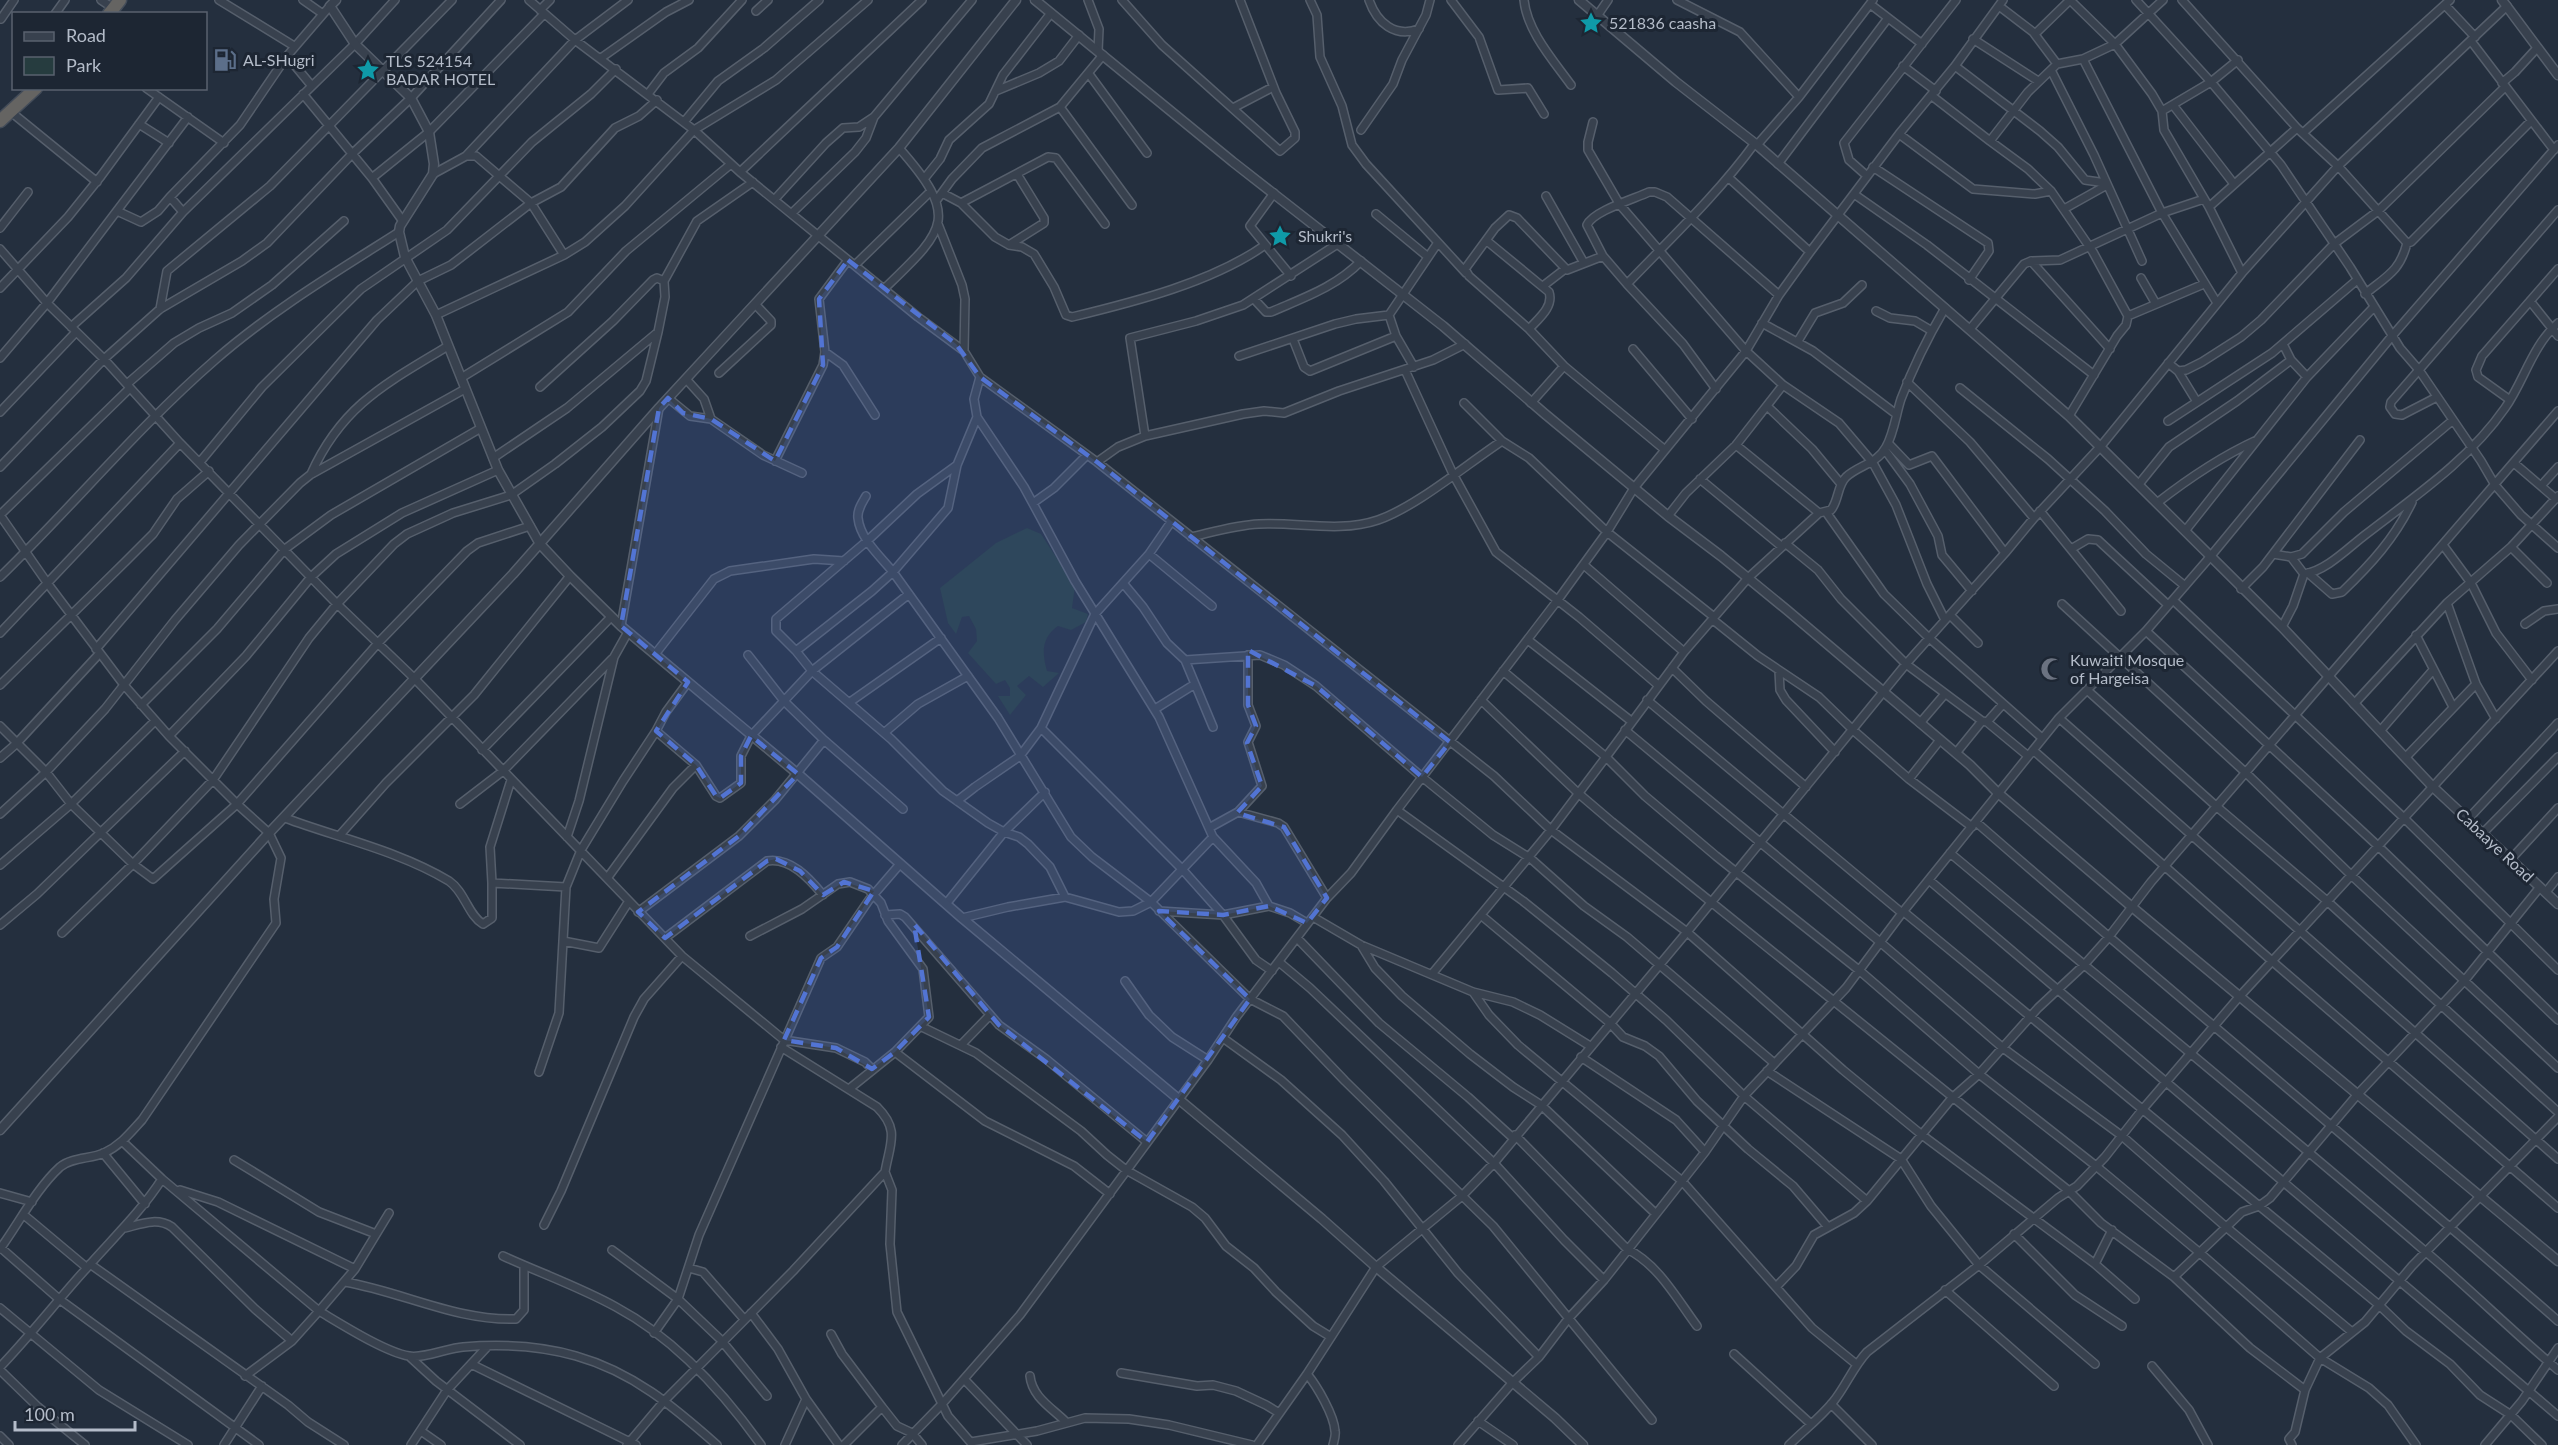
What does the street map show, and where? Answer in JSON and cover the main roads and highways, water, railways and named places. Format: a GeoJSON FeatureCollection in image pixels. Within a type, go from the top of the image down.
{"type":"FeatureCollection","features":[{"type":"Feature","properties":{"kind":"highway"},"geometry":{"type":"LineString","coordinates":[[0,121],[34,90]]}},
{"type":"Feature","properties":{"kind":"place","name":"521836 caasha"},"geometry":{"type":"Point","coordinates":[1591,23]}},
{"type":"Feature","properties":{"kind":"place","name":"AL-SHugri"},"geometry":{"type":"Point","coordinates":[225,60]}},
{"type":"Feature","properties":{"kind":"place","name":"TLS 524154 BADAR HOTEL"},"geometry":{"type":"Point","coordinates":[368,70]}},
{"type":"Feature","properties":{"kind":"place","name":"Shukri's"},"geometry":{"type":"Point","coordinates":[1280,236]}},
{"type":"Feature","properties":{"kind":"place","name":"Kuwaiti Mosque of Hargeisa"},"geometry":{"type":"Point","coordinates":[2052,669]}}]}
